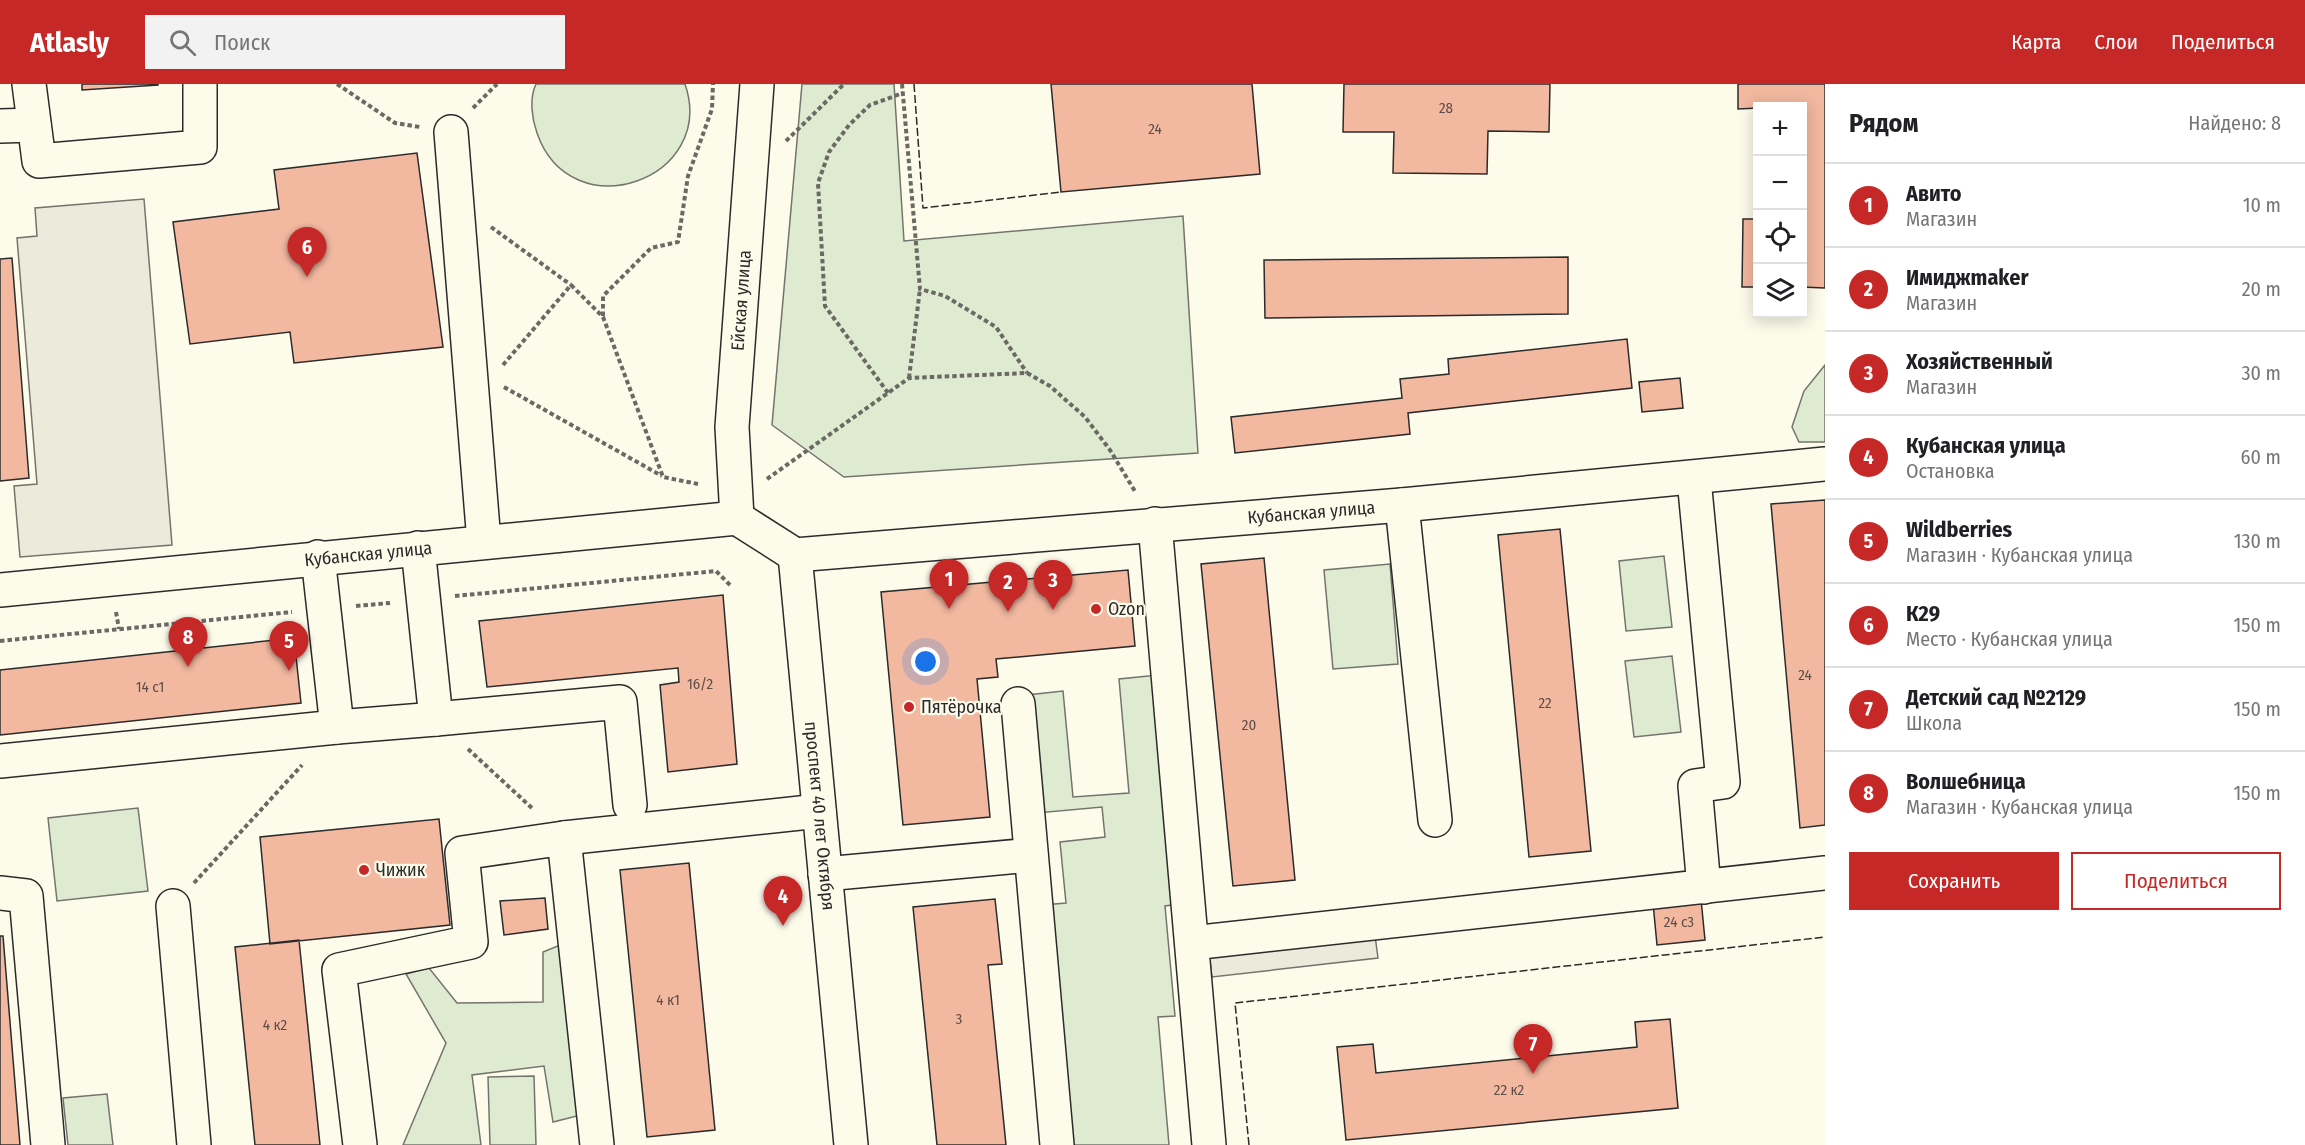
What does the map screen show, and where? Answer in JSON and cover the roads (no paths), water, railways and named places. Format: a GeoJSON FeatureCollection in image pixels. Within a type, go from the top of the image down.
{"type":"FeatureCollection","features":[{"type":"Feature","properties":{"kind":"street"},"geometry":{"type":"LineString","coordinates":[[29,84],[39,160],[200,147],[200,84]]}},
{"type":"Feature","properties":{"kind":"street","name":"Ейская улица"},"geometry":{"type":"LineString","coordinates":[[737,518],[732,427],[757,84]]}},
{"type":"Feature","properties":{"kind":"street"},"geometry":{"type":"LineString","coordinates":[[0,126],[34,125]]}},
{"type":"Feature","properties":{"kind":"street"},"geometry":{"type":"LineString","coordinates":[[451,132],[457,203],[482,390],[484,542]]}},
{"type":"Feature","properties":{"kind":"street","name":"Кубанская улица"},"geometry":{"type":"LineString","coordinates":[[795,555],[1402,505],[1694,479],[1825,464]]}},
{"type":"Feature","properties":{"kind":"street"},"geometry":{"type":"LineString","coordinates":[[1694,479],[1723,782],[1695,786],[1704,887]]}},
{"type":"Feature","properties":{"kind":"street"},"geometry":{"type":"LineString","coordinates":[[1402,505],[1435,820]]}},
{"type":"Feature","properties":{"kind":"street"},"geometry":{"type":"LineString","coordinates":[[737,518],[795,555]]}},
{"type":"Feature","properties":{"kind":"street","name":"Кубанская улица"},"geometry":{"type":"LineString","coordinates":[[0,590],[318,557],[737,518]]}},
{"type":"Feature","properties":{"kind":"street"},"geometry":{"type":"LineString","coordinates":[[1155,524],[1209,1145]]}},
{"type":"Feature","properties":{"kind":"street"},"geometry":{"type":"LineString","coordinates":[[418,548],[436,719]]}},
{"type":"Feature","properties":{"kind":"street","name":"проспект 40 лет Октября"},"geometry":{"type":"LineString","coordinates":[[795,555],[851,1145]]}},
{"type":"Feature","properties":{"kind":"street"},"geometry":{"type":"LineString","coordinates":[[318,557],[337,727]]}},
{"type":"Feature","properties":{"kind":"street"},"geometry":{"type":"LineString","coordinates":[[0,761],[337,727],[620,702],[630,805]]}},
{"type":"Feature","properties":{"kind":"street"},"geometry":{"type":"LineString","coordinates":[[1018,704],[1057,1145]]}},
{"type":"Feature","properties":{"kind":"street"},"geometry":{"type":"LineString","coordinates":[[360,1145],[339,970],[471,942],[462,853],[564,838],[819,811]]}},
{"type":"Feature","properties":{"kind":"street"},"geometry":{"type":"LineString","coordinates":[[564,838],[597,1145]]}},
{"type":"Feature","properties":{"kind":"street"},"geometry":{"type":"LineString","coordinates":[[825,874],[1031,855]]}},
{"type":"Feature","properties":{"kind":"street"},"geometry":{"type":"LineString","coordinates":[[1192,943],[1825,873]]}},
{"type":"Feature","properties":{"kind":"street"},"geometry":{"type":"LineString","coordinates":[[0,893],[26,896],[48,1145]]}},
{"type":"Feature","properties":{"kind":"street"},"geometry":{"type":"LineString","coordinates":[[173,906],[194,1145]]}},
{"type":"Feature","properties":{"kind":"place","name":"К29"},"geometry":{"type":"Point","coordinates":[307,277]}},
{"type":"Feature","properties":{"kind":"place","name":"Авито"},"geometry":{"type":"Point","coordinates":[949,609]}},
{"type":"Feature","properties":{"kind":"place","name":"Ozon"},"geometry":{"type":"Point","coordinates":[1096,609]}},
{"type":"Feature","properties":{"kind":"place","name":"Хозяйственный"},"geometry":{"type":"Point","coordinates":[1053,610]}},
{"type":"Feature","properties":{"kind":"place","name":"Имиджmaker"},"geometry":{"type":"Point","coordinates":[1008,612]}},
{"type":"Feature","properties":{"kind":"place","name":"Волшебница"},"geometry":{"type":"Point","coordinates":[188,667]}},
{"type":"Feature","properties":{"kind":"place","name":"Wildberries"},"geometry":{"type":"Point","coordinates":[289,671]}},
{"type":"Feature","properties":{"kind":"place","name":"Пятёрочка"},"geometry":{"type":"Point","coordinates":[909,707]}},
{"type":"Feature","properties":{"kind":"place","name":"Чижик"},"geometry":{"type":"Point","coordinates":[364,870]}},
{"type":"Feature","properties":{"kind":"place","name":"Кубанская улица"},"geometry":{"type":"Point","coordinates":[783,926]}},
{"type":"Feature","properties":{"kind":"place","name":"Детский сад №2129"},"geometry":{"type":"Point","coordinates":[1533,1074]}}]}
